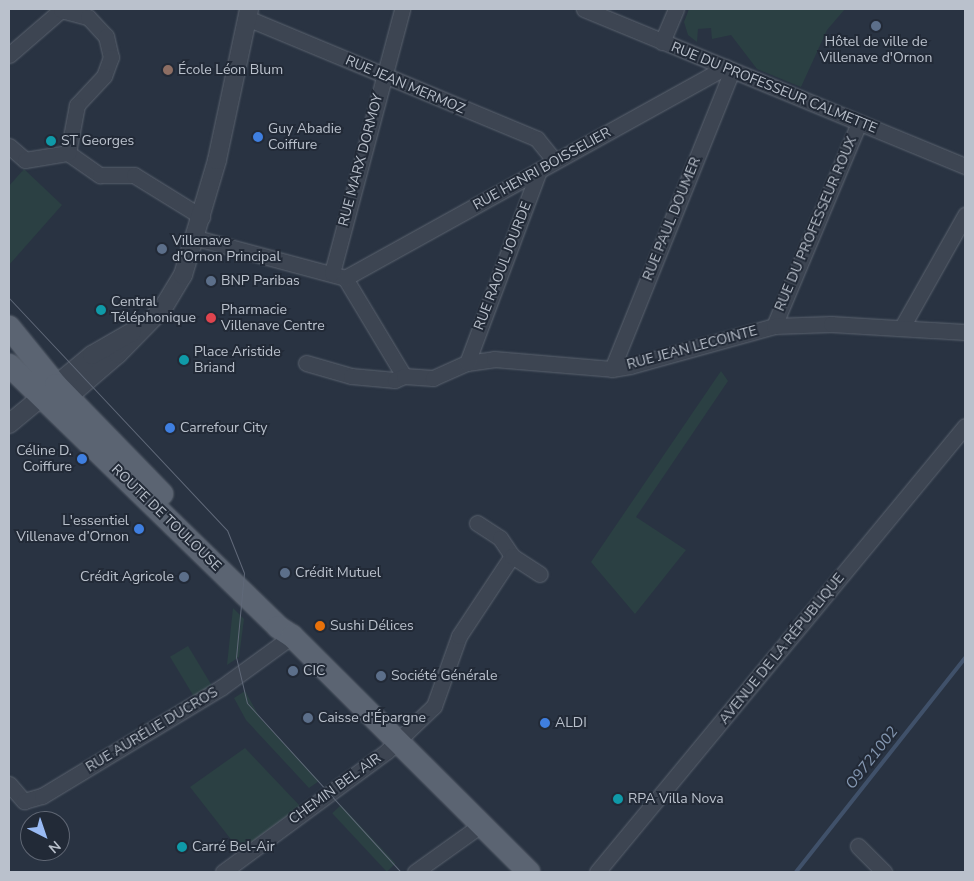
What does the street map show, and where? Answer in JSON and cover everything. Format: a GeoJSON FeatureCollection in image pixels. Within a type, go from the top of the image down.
{"type":"FeatureCollection","features":[{"type":"Feature","properties":{"kind":"main road"},"geometry":{"type":"LineString","coordinates":[[13,336],[55,393]]}},
{"type":"Feature","properties":{"kind":"main road"},"geometry":{"type":"LineString","coordinates":[[9,365],[55,393]]}},
{"type":"Feature","properties":{"kind":"main road","name":"ROUTE DE TOULOUSE"},"geometry":{"type":"LineString","coordinates":[[55,393],[284,620],[292,636],[529,872]]}},
{"type":"Feature","properties":{"kind":"street","name":"RUE MARX DORMOY"},"geometry":{"type":"LineString","coordinates":[[338,276],[337,253],[402,9]]}},
{"type":"Feature","properties":{"kind":"street","name":"RUE DU PROFESSEUR CALMETTE"},"geometry":{"type":"LineString","coordinates":[[584,9],[965,166]]}},
{"type":"Feature","properties":{"kind":"street"},"geometry":{"type":"LineString","coordinates":[[662,42],[676,9]]}},
{"type":"Feature","properties":{"kind":"street"},"geometry":{"type":"LineString","coordinates":[[9,55],[62,10],[88,18],[106,36],[111,57],[104,76],[76,105],[68,153]]}},
{"type":"Feature","properties":{"kind":"street","name":"RUE JEAN MERMOZ"},"geometry":{"type":"LineString","coordinates":[[248,13],[383,76],[537,139],[555,161]]}},
{"type":"Feature","properties":{"kind":"street"},"geometry":{"type":"LineString","coordinates":[[9,424],[55,393],[146,325],[173,294],[196,238],[202,217],[248,13]]}},
{"type":"Feature","properties":{"kind":"street","name":"RUE HENRI BOISSELIER"},"geometry":{"type":"LineString","coordinates":[[338,276],[359,270],[555,161],[728,69]]}},
{"type":"Feature","properties":{"kind":"street","name":"RUE PAUL DOUMER"},"geometry":{"type":"LineString","coordinates":[[612,369],[728,69]]}},
{"type":"Feature","properties":{"kind":"street","name":"RUE DU PROFESSEUR ROUX"},"geometry":{"type":"LineString","coordinates":[[774,326],[859,123]]}},
{"type":"Feature","properties":{"kind":"street"},"geometry":{"type":"LineString","coordinates":[[9,146],[25,160],[68,153],[100,175],[134,175],[202,217]]}},
{"type":"Feature","properties":{"kind":"street","name":"RUE RAOUL JOURDE"},"geometry":{"type":"LineString","coordinates":[[467,363],[539,170]]}},
{"type":"Feature","properties":{"kind":"street"},"geometry":{"type":"LineString","coordinates":[[902,327],[965,215]]}},
{"type":"Feature","properties":{"kind":"street"},"geometry":{"type":"LineString","coordinates":[[196,238],[338,276],[404,376]]}},
{"type":"Feature","properties":{"kind":"street","name":"RUE JEAN LECOINTE"},"geometry":{"type":"LineString","coordinates":[[306,363],[367,378],[395,380],[404,376],[433,378],[467,363],[494,359],[612,369],[774,326],[902,327],[965,332]]}},
{"type":"Feature","properties":{"kind":"street","name":"AVENUE DE LA RÉPUBLIQUE"},"geometry":{"type":"LineString","coordinates":[[597,872],[965,426]]}},
{"type":"Feature","properties":{"kind":"street"},"geometry":{"type":"LineString","coordinates":[[477,523],[500,538],[512,556],[540,574]]}},
{"type":"Feature","properties":{"kind":"street","name":"CHEMIN BEL AIR"},"geometry":{"type":"LineString","coordinates":[[223,872],[398,741],[434,706],[459,636],[512,556]]}},
{"type":"Feature","properties":{"kind":"street","name":"RUE AURÉLIE DUCROS"},"geometry":{"type":"LineString","coordinates":[[9,784],[24,801],[42,796],[222,687],[292,636]]}},
{"type":"Feature","properties":{"kind":"street"},"geometry":{"type":"LineString","coordinates":[[415,872],[481,825]]}},
{"type":"Feature","properties":{"kind":"street"},"geometry":{"type":"LineString","coordinates":[[858,846],[884,872]]}},
{"type":"Feature","properties":{"kind":"green space"},"geometry":{"type":"Polygon","coordinates":[[[689,9],[845,9],[827,30],[801,87],[757,69],[731,35],[712,39],[711,28],[698,29],[697,42],[688,35],[684,22],[689,9]]]}},
{"type":"Feature","properties":{"kind":"green space"},"geometry":{"type":"Polygon","coordinates":[[[24,169],[62,205],[9,265],[9,186],[24,169]]]}},
{"type":"Feature","properties":{"kind":"green space"},"geometry":{"type":"Polygon","coordinates":[[[721,371],[728,381],[636,517],[686,550],[635,614],[591,562],[721,371]]]}},
{"type":"Feature","properties":{"kind":"green space"},"geometry":{"type":"Polygon","coordinates":[[[233,608],[244,619],[239,657],[227,665],[233,608]]]}},
{"type":"Feature","properties":{"kind":"green space"},"geometry":{"type":"Polygon","coordinates":[[[188,646],[212,686],[194,697],[170,657],[188,646]]]}},
{"type":"Feature","properties":{"kind":"green space"},"geometry":{"type":"Polygon","coordinates":[[[245,691],[260,718],[319,781],[309,788],[246,720],[234,698],[245,691]]]}},
{"type":"Feature","properties":{"kind":"green space"},"geometry":{"type":"Polygon","coordinates":[[[245,748],[300,806],[240,851],[190,787],[245,748]]]}},
{"type":"Feature","properties":{"kind":"green space"},"geometry":{"type":"Polygon","coordinates":[[[341,805],[396,864],[387,872],[332,813],[341,805]]]}},
{"type":"Feature","properties":{"kind":"waterway","name":"O9721002"},"geometry":{"type":"LineString","coordinates":[[796,872],[965,658]]}},
{"type":"Feature","properties":{"kind":"tram line"},"geometry":{"type":"LineString","coordinates":[[9,298],[227,530],[244,573],[236,657],[247,703],[401,872]]}},
{"type":"Feature","properties":{"kind":"place","name":"Hôtel de ville de Villenave d'Ornon"},"geometry":{"type":"Point","coordinates":[876,26]}},
{"type":"Feature","properties":{"kind":"place","name":"École Léon Blum"},"geometry":{"type":"Point","coordinates":[168,70]}},
{"type":"Feature","properties":{"kind":"place","name":"Guy Abadie Coiffure"},"geometry":{"type":"Point","coordinates":[258,137]}},
{"type":"Feature","properties":{"kind":"place","name":"ST Georges"},"geometry":{"type":"Point","coordinates":[51,141]}},
{"type":"Feature","properties":{"kind":"place","name":"Villenave d'Ornon Principal"},"geometry":{"type":"Point","coordinates":[162,249]}},
{"type":"Feature","properties":{"kind":"place","name":"BNP Paribas"},"geometry":{"type":"Point","coordinates":[211,281]}},
{"type":"Feature","properties":{"kind":"place","name":"Central Téléphonique"},"geometry":{"type":"Point","coordinates":[101,310]}},
{"type":"Feature","properties":{"kind":"place","name":"Pharmacie Villenave Centre"},"geometry":{"type":"Point","coordinates":[211,318]}},
{"type":"Feature","properties":{"kind":"place","name":"Place Aristide Briand"},"geometry":{"type":"Point","coordinates":[184,360]}},
{"type":"Feature","properties":{"kind":"place","name":"Carrefour City"},"geometry":{"type":"Point","coordinates":[170,428]}},
{"type":"Feature","properties":{"kind":"place","name":"Céline D. Coiffure"},"geometry":{"type":"Point","coordinates":[82,459]}},
{"type":"Feature","properties":{"kind":"place","name":"L'essentiel Villenave d’Ornon"},"geometry":{"type":"Point","coordinates":[139,529]}},
{"type":"Feature","properties":{"kind":"place","name":"Crédit Mutuel"},"geometry":{"type":"Point","coordinates":[285,573]}},
{"type":"Feature","properties":{"kind":"place","name":"Crédit Agricole"},"geometry":{"type":"Point","coordinates":[184,577]}},
{"type":"Feature","properties":{"kind":"place","name":"Sushi Délices"},"geometry":{"type":"Point","coordinates":[320,626]}},
{"type":"Feature","properties":{"kind":"place","name":"CIC"},"geometry":{"type":"Point","coordinates":[293,671]}},
{"type":"Feature","properties":{"kind":"place","name":"Société Générale"},"geometry":{"type":"Point","coordinates":[381,676]}},
{"type":"Feature","properties":{"kind":"place","name":"Caisse d'Épargne"},"geometry":{"type":"Point","coordinates":[308,718]}},
{"type":"Feature","properties":{"kind":"place","name":"ALDI"},"geometry":{"type":"Point","coordinates":[545,723]}},
{"type":"Feature","properties":{"kind":"place","name":"RPA Villa Nova"},"geometry":{"type":"Point","coordinates":[618,799]}},
{"type":"Feature","properties":{"kind":"place","name":"Carré Bel-Air"},"geometry":{"type":"Point","coordinates":[182,847]}}]}
